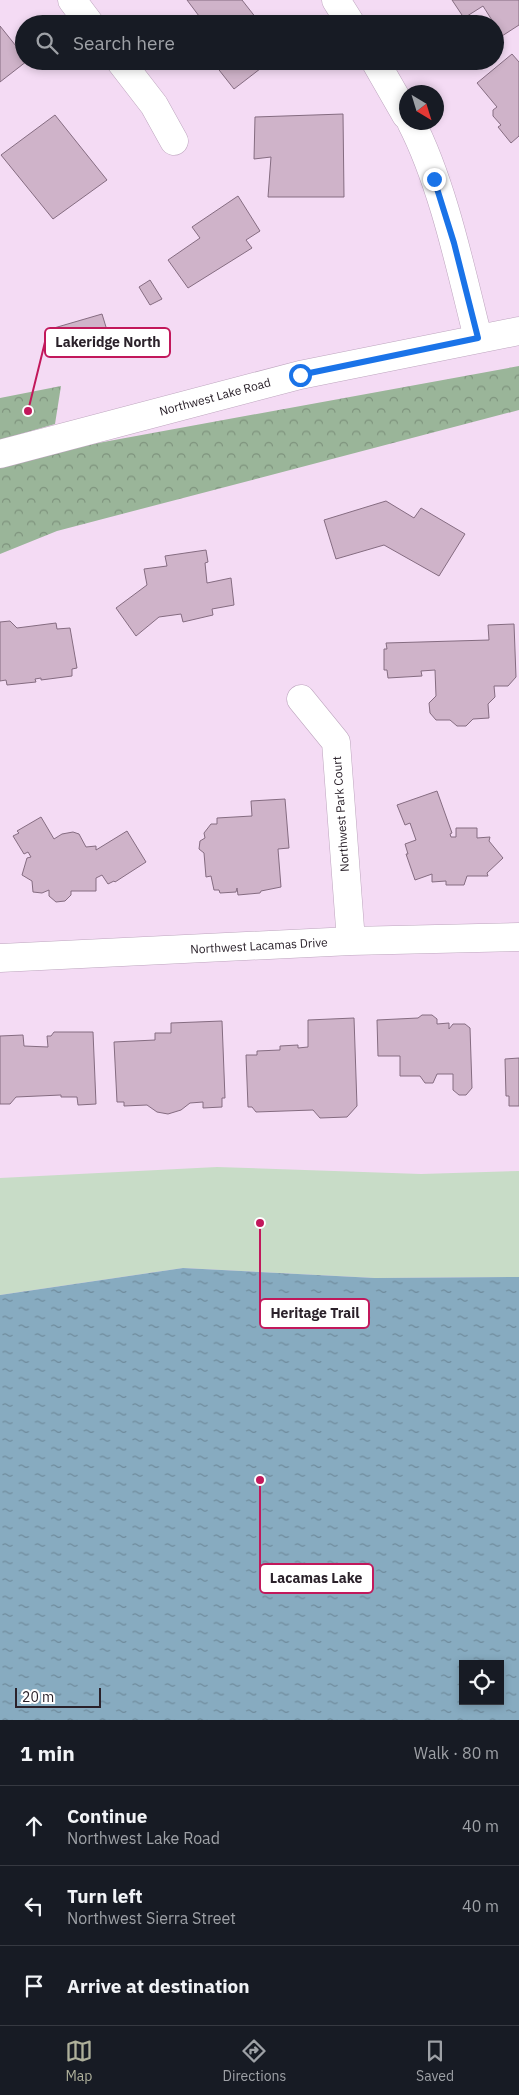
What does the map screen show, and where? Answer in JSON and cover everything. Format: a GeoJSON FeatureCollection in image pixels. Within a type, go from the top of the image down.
{"type":"FeatureCollection","features":[{"type":"Feature","properties":{"kind":"street"},"geometry":{"type":"LineString","coordinates":[[72,0],[83,15]]}},
{"type":"Feature","properties":{"kind":"street"},"geometry":{"type":"LineString","coordinates":[[336,0],[345,15]]}},
{"type":"Feature","properties":{"kind":"street"},"geometry":{"type":"LineString","coordinates":[[127,70],[154,105],[174,141]]}},
{"type":"Feature","properties":{"kind":"street"},"geometry":{"type":"LineString","coordinates":[[380,70],[399,103]]}},
{"type":"Feature","properties":{"kind":"street"},"geometry":{"type":"LineString","coordinates":[[414,130],[434,179],[454,243],[478,338]]}},
{"type":"Feature","properties":{"kind":"street","name":"Northwest Lake Road"},"geometry":{"type":"LineString","coordinates":[[0,454],[300,375],[519,331]]}},
{"type":"Feature","properties":{"kind":"street","name":"Northwest Park Court"},"geometry":{"type":"LineString","coordinates":[[301,699],[336,742],[351,941]]}},
{"type":"Feature","properties":{"kind":"street","name":"Northwest Lacamas Drive"},"geometry":{"type":"LineString","coordinates":[[0,958],[351,941],[519,937]]}},
{"type":"Feature","properties":{"kind":"green space"},"geometry":{"type":"Polygon","coordinates":[[[519,366],[519,410],[57,531],[0,554],[0,464],[49,452],[519,366]]]}},
{"type":"Feature","properties":{"kind":"green space"},"geometry":{"type":"Polygon","coordinates":[[[61,386],[55,424],[0,440],[0,398],[61,386]]]}},
{"type":"Feature","properties":{"kind":"green space"},"geometry":{"type":"Polygon","coordinates":[[[217,1167],[421,1174],[519,1171],[519,1277],[375,1278],[183,1268],[0,1295],[0,1178],[217,1167]]]}},
{"type":"Feature","properties":{"kind":"water"},"geometry":{"type":"Polygon","coordinates":[[[183,1268],[375,1278],[519,1277],[519,1720],[0,1720],[0,1295],[183,1268]]]}},
{"type":"Feature","properties":{"kind":"building"},"geometry":{"type":"Polygon","coordinates":[[[187,0],[242,0],[254,15],[198,15],[187,0]]]}},
{"type":"Feature","properties":{"kind":"building"},"geometry":{"type":"Polygon","coordinates":[[[452,0],[519,0],[519,25],[504,35],[504,15],[489,15],[483,6],[469,15],[462,15],[452,0]]]}},
{"type":"Feature","properties":{"kind":"building"},"geometry":{"type":"Polygon","coordinates":[[[0,26],[15,45],[15,70],[0,82],[0,26]]]}},
{"type":"Feature","properties":{"kind":"building"},"geometry":{"type":"Polygon","coordinates":[[[512,54],[519,62],[519,136],[511,143],[498,127],[501,125],[493,116],[493,110],[497,107],[477,83],[493,70],[504,70],[504,61],[512,54]]]}},
{"type":"Feature","properties":{"kind":"building"},"geometry":{"type":"Polygon","coordinates":[[[219,70],[259,70],[234,89],[219,70]]]}},
{"type":"Feature","properties":{"kind":"building"},"geometry":{"type":"Polygon","coordinates":[[[343,114],[344,197],[268,197],[271,157],[254,159],[255,117],[343,114]]]}},
{"type":"Feature","properties":{"kind":"building"},"geometry":{"type":"Polygon","coordinates":[[[55,115],[107,180],[53,219],[1,155],[55,115]]]}},
{"type":"Feature","properties":{"kind":"building"},"geometry":{"type":"Polygon","coordinates":[[[238,196],[260,231],[246,240],[252,248],[188,288],[168,260],[200,238],[192,227],[238,196]]]}},
{"type":"Feature","properties":{"kind":"building"},"geometry":{"type":"Polygon","coordinates":[[[150,280],[162,299],[150,305],[139,287],[150,280]]]}},
{"type":"Feature","properties":{"kind":"building"},"geometry":{"type":"Polygon","coordinates":[[[102,314],[110,340],[62,354],[54,328],[102,314]]]}},
{"type":"Feature","properties":{"kind":"building"},"geometry":{"type":"Polygon","coordinates":[[[386,501],[414,518],[421,508],[465,534],[439,576],[384,545],[336,559],[324,520],[386,501]]]}},
{"type":"Feature","properties":{"kind":"building"},"geometry":{"type":"Polygon","coordinates":[[[206,550],[208,562],[205,563],[207,583],[231,578],[234,605],[212,609],[213,615],[183,622],[181,614],[159,617],[136,636],[116,608],[147,585],[144,569],[167,566],[165,556],[206,550]]]}},
{"type":"Feature","properties":{"kind":"building"},"geometry":{"type":"Polygon","coordinates":[[[10,621],[17,628],[56,623],[57,629],[70,628],[77,668],[72,669],[72,676],[41,680],[41,678],[35,679],[36,682],[7,685],[6,680],[0,681],[0,622],[10,621]]]}},
{"type":"Feature","properties":{"kind":"building"},"geometry":{"type":"Polygon","coordinates":[[[514,624],[516,677],[508,686],[494,686],[495,697],[488,704],[489,718],[473,719],[466,726],[457,726],[450,720],[436,720],[430,713],[429,703],[436,696],[435,670],[421,671],[422,676],[388,678],[387,670],[384,670],[384,649],[387,649],[386,643],[489,640],[488,625],[514,624]]]}},
{"type":"Feature","properties":{"kind":"building"},"geometry":{"type":"Polygon","coordinates":[[[437,791],[452,833],[450,834],[451,837],[456,837],[456,828],[477,828],[477,838],[490,837],[489,841],[503,858],[487,873],[488,876],[467,876],[464,885],[446,885],[446,881],[432,882],[432,874],[415,880],[406,854],[408,854],[405,844],[416,840],[410,823],[405,825],[397,805],[437,791]]]}},
{"type":"Feature","properties":{"kind":"building"},"geometry":{"type":"Polygon","coordinates":[[[285,799],[289,848],[278,849],[281,887],[261,891],[260,893],[238,895],[237,888],[236,892],[220,893],[219,890],[214,890],[211,876],[206,877],[204,853],[199,849],[200,841],[205,838],[204,833],[211,824],[217,824],[217,818],[252,816],[251,801],[285,799]]]}},
{"type":"Feature","properties":{"kind":"building"},"geometry":{"type":"Polygon","coordinates":[[[41,817],[54,839],[62,834],[73,832],[79,834],[86,847],[96,846],[96,850],[127,831],[146,862],[115,882],[108,884],[102,875],[96,878],[96,891],[71,891],[71,895],[65,901],[56,902],[49,896],[49,890],[42,893],[33,892],[32,881],[22,875],[27,858],[31,857],[28,852],[24,854],[13,836],[19,833],[17,831],[41,817]]]}},
{"type":"Feature","properties":{"kind":"building"},"geometry":{"type":"Polygon","coordinates":[[[422,1015],[432,1015],[437,1019],[437,1024],[449,1023],[449,1029],[453,1024],[465,1024],[470,1028],[472,1088],[466,1095],[459,1095],[453,1090],[453,1074],[437,1074],[433,1083],[425,1083],[420,1076],[400,1076],[400,1056],[378,1056],[377,1020],[418,1018],[422,1015]]]}},
{"type":"Feature","properties":{"kind":"building"},"geometry":{"type":"Polygon","coordinates":[[[354,1018],[357,1106],[347,1117],[320,1118],[313,1110],[256,1112],[252,1107],[248,1107],[246,1055],[257,1055],[257,1051],[280,1050],[280,1046],[298,1045],[298,1048],[308,1047],[308,1020],[354,1018]]]}},
{"type":"Feature","properties":{"kind":"building"},"geometry":{"type":"Polygon","coordinates":[[[222,1021],[225,1098],[222,1098],[222,1107],[203,1108],[203,1102],[190,1103],[181,1110],[168,1114],[157,1112],[147,1105],[124,1106],[124,1102],[117,1102],[114,1042],[155,1040],[155,1033],[171,1033],[171,1023],[222,1021]]]}},
{"type":"Feature","properties":{"kind":"building"},"geometry":{"type":"Polygon","coordinates":[[[54,1032],[93,1032],[96,1104],[78,1105],[77,1097],[61,1097],[61,1095],[16,1097],[10,1104],[0,1104],[0,1036],[23,1035],[24,1046],[48,1047],[47,1036],[51,1036],[54,1032]]]}},
{"type":"Feature","properties":{"kind":"building"},"geometry":{"type":"Polygon","coordinates":[[[519,1058],[519,1106],[509,1106],[509,1096],[506,1096],[505,1059],[519,1058]]]}},
{"type":"Feature","properties":{"kind":"place","name":"Lakeridge North"},"geometry":{"type":"Point","coordinates":[28,411]}},
{"type":"Feature","properties":{"kind":"place","name":"Heritage Trail"},"geometry":{"type":"Point","coordinates":[260,1223]}},
{"type":"Feature","properties":{"kind":"place","name":"Lacamas Lake"},"geometry":{"type":"Point","coordinates":[260,1480]}},
{"type":"Feature","properties":{"kind":"route"},"geometry":{"type":"LineString","coordinates":[[300,375],[478,338],[454,243],[434,179]]}}]}
